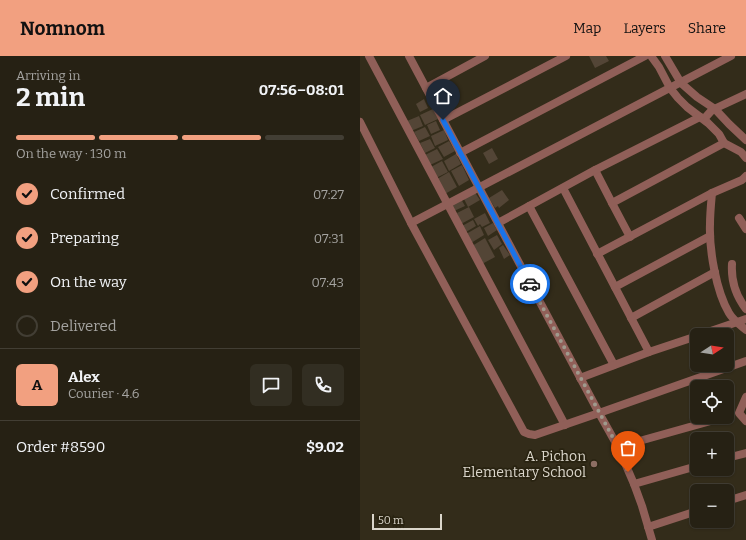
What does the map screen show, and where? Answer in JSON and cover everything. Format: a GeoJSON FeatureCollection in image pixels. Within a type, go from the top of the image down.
{"type":"FeatureCollection","features":[{"type":"Feature","properties":{"kind":"street"},"geometry":{"type":"LineString","coordinates":[[369,56],[565,425]]}},
{"type":"Feature","properties":{"kind":"street"},"geometry":{"type":"LineString","coordinates":[[409,56],[618,447],[634,484],[652,540]]}},
{"type":"Feature","properties":{"kind":"street"},"geometry":{"type":"LineString","coordinates":[[426,88],[485,56]]}},
{"type":"Feature","properties":{"kind":"street"},"geometry":{"type":"LineString","coordinates":[[443,120],[566,56]]}},
{"type":"Feature","properties":{"kind":"street"},"geometry":{"type":"LineString","coordinates":[[460,153],[645,56]]}},
{"type":"Feature","properties":{"kind":"street"},"geometry":{"type":"LineString","coordinates":[[651,56],[659,67],[670,88],[687,107],[729,124],[746,140]]}},
{"type":"Feature","properties":{"kind":"street"},"geometry":{"type":"LineString","coordinates":[[665,56],[681,83],[697,97],[724,143],[741,152],[746,158]]}},
{"type":"Feature","properties":{"kind":"street"},"geometry":{"type":"LineString","coordinates":[[412,223],[732,56]]}},
{"type":"Feature","properties":{"kind":"street"},"geometry":{"type":"LineString","coordinates":[[498,223],[595,170],[707,115],[746,94]]}},
{"type":"Feature","properties":{"kind":"street"},"geometry":{"type":"LineString","coordinates":[[360,122],[412,223],[524,432],[535,435],[746,361]]}},
{"type":"Feature","properties":{"kind":"street"},"geometry":{"type":"LineString","coordinates":[[612,203],[724,143]]}},
{"type":"Feature","properties":{"kind":"street"},"geometry":{"type":"LineString","coordinates":[[595,170],[630,236]]}},
{"type":"Feature","properties":{"kind":"street"},"geometry":{"type":"LineString","coordinates":[[597,254],[712,193],[742,180],[746,176]]}},
{"type":"Feature","properties":{"kind":"street"},"geometry":{"type":"LineString","coordinates":[[563,188],[649,352]]}},
{"type":"Feature","properties":{"kind":"street"},"geometry":{"type":"LineString","coordinates":[[712,193],[710,236],[715,272],[723,301],[729,314],[746,330]]}},
{"type":"Feature","properties":{"kind":"street"},"geometry":{"type":"LineString","coordinates":[[529,206],[614,365]]}},
{"type":"Feature","properties":{"kind":"street"},"geometry":{"type":"LineString","coordinates":[[740,218],[746,229]]}},
{"type":"Feature","properties":{"kind":"street"},"geometry":{"type":"LineString","coordinates":[[615,287],[710,236]]}},
{"type":"Feature","properties":{"kind":"street"},"geometry":{"type":"LineString","coordinates":[[732,264],[733,282],[746,309]]}},
{"type":"Feature","properties":{"kind":"street"},"geometry":{"type":"LineString","coordinates":[[631,318],[715,272]]}},
{"type":"Feature","properties":{"kind":"street"},"geometry":{"type":"LineString","coordinates":[[718,328],[746,319]]}},
{"type":"Feature","properties":{"kind":"street"},"geometry":{"type":"LineString","coordinates":[[580,378],[690,338]]}},
{"type":"Feature","properties":{"kind":"street"},"geometry":{"type":"LineString","coordinates":[[734,415],[739,413],[746,397]]}},
{"type":"Feature","properties":{"kind":"street"},"geometry":{"type":"LineString","coordinates":[[739,413],[746,421]]}},
{"type":"Feature","properties":{"kind":"street"},"geometry":{"type":"LineString","coordinates":[[618,447],[701,424]]}},
{"type":"Feature","properties":{"kind":"street"},"geometry":{"type":"LineString","coordinates":[[734,456],[746,452]]}},
{"type":"Feature","properties":{"kind":"street"},"geometry":{"type":"LineString","coordinates":[[634,484],[690,468]]}},
{"type":"Feature","properties":{"kind":"street"},"geometry":{"type":"LineString","coordinates":[[734,499],[746,495]]}},
{"type":"Feature","properties":{"kind":"street"},"geometry":{"type":"LineString","coordinates":[[648,527],[690,513]]}},
{"type":"Feature","properties":{"kind":"building"},"geometry":{"type":"Polygon","coordinates":[[[589,56],[606,56],[609,61],[595,68],[589,56]]]}},
{"type":"Feature","properties":{"kind":"building"},"geometry":{"type":"Polygon","coordinates":[[[424,99],[428,108],[420,112],[416,104],[424,99]]]}},
{"type":"Feature","properties":{"kind":"building"},"geometry":{"type":"Polygon","coordinates":[[[433,109],[438,119],[425,125],[420,115],[433,109]]]}},
{"type":"Feature","properties":{"kind":"building"},"geometry":{"type":"Polygon","coordinates":[[[419,116],[423,126],[411,131],[407,121],[419,116]]]}},
{"type":"Feature","properties":{"kind":"building"},"geometry":{"type":"Polygon","coordinates":[[[436,121],[440,130],[431,134],[427,125],[436,121]]]}},
{"type":"Feature","properties":{"kind":"building"},"geometry":{"type":"Polygon","coordinates":[[[425,127],[430,136],[419,141],[414,132],[425,127]]]}},
{"type":"Feature","properties":{"kind":"building"},"geometry":{"type":"Polygon","coordinates":[[[444,130],[448,140],[435,146],[431,136],[444,130]]]}},
{"type":"Feature","properties":{"kind":"building"},"geometry":{"type":"Polygon","coordinates":[[[430,139],[435,148],[425,153],[420,143],[430,139]]]}},
{"type":"Feature","properties":{"kind":"building"},"geometry":{"type":"Polygon","coordinates":[[[449,141],[455,151],[444,157],[438,147],[449,141]]]}},
{"type":"Feature","properties":{"kind":"building"},"geometry":{"type":"Polygon","coordinates":[[[492,148],[498,159],[489,164],[483,153],[492,148]]]}},
{"type":"Feature","properties":{"kind":"building"},"geometry":{"type":"Polygon","coordinates":[[[437,149],[443,159],[430,165],[425,155],[437,149]]]}},
{"type":"Feature","properties":{"kind":"building"},"geometry":{"type":"Polygon","coordinates":[[[456,154],[461,164],[449,171],[444,161],[456,154]]]}},
{"type":"Feature","properties":{"kind":"building"},"geometry":{"type":"Polygon","coordinates":[[[442,161],[448,172],[436,178],[431,167],[442,161]]]}},
{"type":"Feature","properties":{"kind":"building"},"geometry":{"type":"Polygon","coordinates":[[[462,165],[469,180],[459,186],[451,171],[462,165]]]}},
{"type":"Feature","properties":{"kind":"building"},"geometry":{"type":"Polygon","coordinates":[[[449,172],[457,187],[445,194],[437,179],[449,172]]]}},
{"type":"Feature","properties":{"kind":"building"},"geometry":{"type":"Polygon","coordinates":[[[502,190],[509,200],[499,208],[498,206],[495,208],[489,198],[502,190]]]}},
{"type":"Feature","properties":{"kind":"building"},"geometry":{"type":"Polygon","coordinates":[[[474,191],[480,200],[468,207],[463,197],[474,191]]]}},
{"type":"Feature","properties":{"kind":"building"},"geometry":{"type":"Polygon","coordinates":[[[461,199],[465,206],[454,211],[451,204],[461,199]]]}},
{"type":"Feature","properties":{"kind":"building"},"geometry":{"type":"Polygon","coordinates":[[[469,207],[474,217],[461,224],[457,213],[469,207]]]}},
{"type":"Feature","properties":{"kind":"building"},"geometry":{"type":"Polygon","coordinates":[[[485,213],[490,223],[482,227],[480,224],[478,226],[474,219],[485,213]]]}},
{"type":"Feature","properties":{"kind":"building"},"geometry":{"type":"Polygon","coordinates":[[[473,220],[476,226],[466,232],[462,226],[473,220]]]}},
{"type":"Feature","properties":{"kind":"building"},"geometry":{"type":"Polygon","coordinates":[[[493,223],[497,230],[488,236],[484,228],[493,223]]]}},
{"type":"Feature","properties":{"kind":"building"},"geometry":{"type":"Polygon","coordinates":[[[480,226],[484,235],[471,243],[466,234],[480,226]]]}},
{"type":"Feature","properties":{"kind":"building"},"geometry":{"type":"Polygon","coordinates":[[[497,235],[502,244],[494,250],[488,240],[497,235]]]}},
{"type":"Feature","properties":{"kind":"building"},"geometry":{"type":"Polygon","coordinates":[[[485,238],[495,257],[482,264],[472,246],[485,238]]]}},
{"type":"Feature","properties":{"kind":"building"},"geometry":{"type":"Polygon","coordinates":[[[503,245],[510,255],[504,259],[499,248],[503,245]]]}},
{"type":"Feature","properties":{"kind":"way so far"},"geometry":{"type":"LineString","coordinates":[[530,284],[618,447],[628,472]]}},
{"type":"Feature","properties":{"kind":"place","name":"A. Pichon Elementary School"},"geometry":{"type":"Point","coordinates":[594,464]}},
{"type":"Feature","properties":{"kind":"route"},"geometry":{"type":"LineString","coordinates":[[443,120],[530,284]]}}]}
